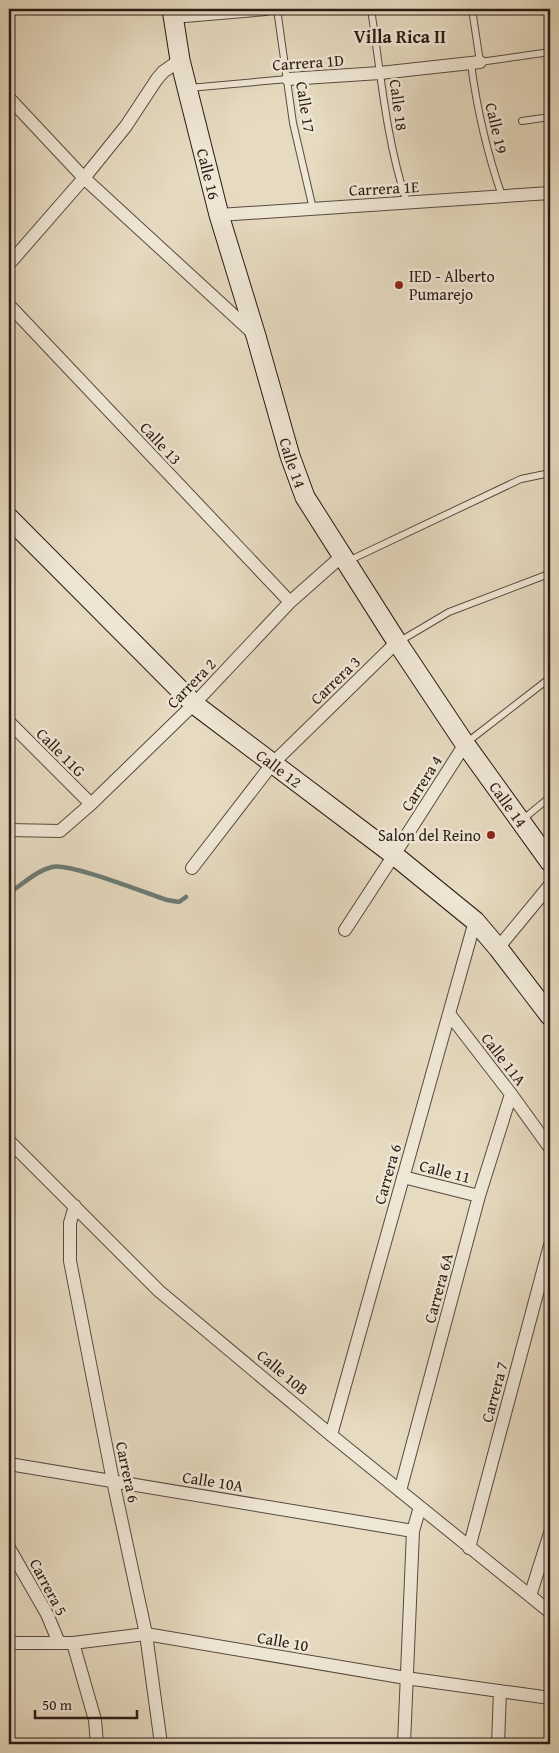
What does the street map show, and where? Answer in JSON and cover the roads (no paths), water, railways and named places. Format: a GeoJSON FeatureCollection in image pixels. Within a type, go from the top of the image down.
{"type":"FeatureCollection","features":[{"type":"Feature","properties":{"kind":"street"},"geometry":{"type":"LineString","coordinates":[[172,13],[266,9]]}},
{"type":"Feature","properties":{"kind":"street","name":"Calle 16"},"geometry":{"type":"LineString","coordinates":[[172,13],[180,60],[219,215],[256,336]]}},
{"type":"Feature","properties":{"kind":"street"},"geometry":{"type":"LineString","coordinates":[[9,264],[84,178],[126,126],[157,79],[163,72],[180,60]]}},
{"type":"Feature","properties":{"kind":"street","name":"Carrera 1D"},"geometry":{"type":"LineString","coordinates":[[288,79],[380,73],[475,63]]}},
{"type":"Feature","properties":{"kind":"street"},"geometry":{"type":"LineString","coordinates":[[9,98],[84,178],[256,336]]}},
{"type":"Feature","properties":{"kind":"street","name":"Carrera 1E"},"geometry":{"type":"LineString","coordinates":[[219,215],[550,193]]}},
{"type":"Feature","properties":{"kind":"street","name":"Calle 13"},"geometry":{"type":"LineString","coordinates":[[9,305],[290,602]]}},
{"type":"Feature","properties":{"kind":"street","name":"Calle 14"},"geometry":{"type":"LineString","coordinates":[[256,336],[290,456],[305,497],[397,642],[465,744],[550,862]]}},
{"type":"Feature","properties":{"kind":"street","name":"Calle 12"},"geometry":{"type":"LineString","coordinates":[[9,518],[194,704],[394,855],[475,921],[550,1016]]}},
{"type":"Feature","properties":{"kind":"street","name":"Carrera 2"},"geometry":{"type":"LineString","coordinates":[[9,830],[60,831],[194,704],[290,602],[345,558]]}},
{"type":"Feature","properties":{"kind":"street","name":"Carrera 3"},"geometry":{"type":"LineString","coordinates":[[192,868],[273,764],[397,642]]}},
{"type":"Feature","properties":{"kind":"street","name":"Calle 11G"},"geometry":{"type":"LineString","coordinates":[[9,722],[90,804]]}},
{"type":"Feature","properties":{"kind":"street","name":"Carrera 4"},"geometry":{"type":"LineString","coordinates":[[345,930],[465,744]]}},
{"type":"Feature","properties":{"kind":"street"},"geometry":{"type":"LineString","coordinates":[[498,948],[550,885]]}},
{"type":"Feature","properties":{"kind":"street","name":"Carrera 6"},"geometry":{"type":"LineString","coordinates":[[331,1436],[475,921]]}},
{"type":"Feature","properties":{"kind":"street","name":"Calle 11A"},"geometry":{"type":"LineString","coordinates":[[450,1015],[550,1148]]}},
{"type":"Feature","properties":{"kind":"street","name":"Carrera 6A"},"geometry":{"type":"LineString","coordinates":[[400,1491],[479,1196],[511,1094]]}},
{"type":"Feature","properties":{"kind":"street","name":"Calle 10B"},"geometry":{"type":"LineString","coordinates":[[9,1141],[159,1291],[331,1436],[550,1612]]}},
{"type":"Feature","properties":{"kind":"street","name":"Calle 11"},"geometry":{"type":"LineString","coordinates":[[403,1177],[479,1196]]}},
{"type":"Feature","properties":{"kind":"street","name":"Carrera 6"},"geometry":{"type":"LineString","coordinates":[[75,1206],[70,1223],[70,1261],[113,1481],[146,1634],[161,1744]]}},
{"type":"Feature","properties":{"kind":"street","name":"Carrera 7"},"geometry":{"type":"LineString","coordinates":[[469,1548],[550,1245]]}},
{"type":"Feature","properties":{"kind":"street","name":"Calle 10A"},"geometry":{"type":"LineString","coordinates":[[9,1464],[412,1530]]}},
{"type":"Feature","properties":{"kind":"street"},"geometry":{"type":"LineString","coordinates":[[404,1744],[412,1530],[420,1507]]}},
{"type":"Feature","properties":{"kind":"street"},"geometry":{"type":"LineString","coordinates":[[530,1596],[550,1533]]}},
{"type":"Feature","properties":{"kind":"street","name":"Carrera 5"},"geometry":{"type":"LineString","coordinates":[[9,1548],[47,1614],[59,1643]]}},
{"type":"Feature","properties":{"kind":"street","name":"Calle 10"},"geometry":{"type":"LineString","coordinates":[[9,1643],[73,1643],[146,1634],[406,1678],[500,1691],[550,1694]]}},
{"type":"Feature","properties":{"kind":"street"},"geometry":{"type":"LineString","coordinates":[[73,1643],[95,1720],[97,1744]]}},
{"type":"Feature","properties":{"kind":"street"},"geometry":{"type":"LineString","coordinates":[[498,1744],[500,1691]]}},
{"type":"Feature","properties":{"kind":"lane","name":"Calle 17"},"geometry":{"type":"LineString","coordinates":[[277,9],[293,123],[312,208]]}},
{"type":"Feature","properties":{"kind":"lane","name":"Calle 18"},"geometry":{"type":"LineString","coordinates":[[371,9],[386,120],[398,177],[407,203]]}},
{"type":"Feature","properties":{"kind":"lane","name":"Calle 19"},"geometry":{"type":"LineString","coordinates":[[472,9],[476,100],[492,169],[502,196]]}},
{"type":"Feature","properties":{"kind":"lane","name":"Carrera 1D"},"geometry":{"type":"LineString","coordinates":[[475,63],[550,52]]}},
{"type":"Feature","properties":{"kind":"lane","name":"Carrera 1D"},"geometry":{"type":"LineString","coordinates":[[187,88],[288,79]]}},
{"type":"Feature","properties":{"kind":"lane"},"geometry":{"type":"LineString","coordinates":[[522,121],[550,117]]}},
{"type":"Feature","properties":{"kind":"lane","name":"Carrera 2"},"geometry":{"type":"LineString","coordinates":[[345,558],[521,479],[550,474]]}},
{"type":"Feature","properties":{"kind":"lane","name":"Carrera 3"},"geometry":{"type":"LineString","coordinates":[[397,642],[449,612],[546,575]]}},
{"type":"Feature","properties":{"kind":"lane","name":"Carrera 4"},"geometry":{"type":"LineString","coordinates":[[465,744],[550,678]]}},
{"type":"Feature","properties":{"kind":"lane"},"geometry":{"type":"LineString","coordinates":[[520,821],[550,797]]}},
{"type":"Feature","properties":{"kind":"waterway"},"geometry":{"type":"LineString","coordinates":[[9,893],[40,871],[52,867],[61,867],[90,873],[167,900],[179,902],[186,897]]}},
{"type":"Feature","properties":{"kind":"place","name":"IED - Alberto Pumarejo"},"geometry":{"type":"Point","coordinates":[399,285]}},
{"type":"Feature","properties":{"kind":"place","name":"Salon del Reino"},"geometry":{"type":"Point","coordinates":[491,835]}},
{"type":"Feature","properties":{"kind":"district","name":"Villa Rica II"},"geometry":{"type":"Point","coordinates":[400,36]}}]}
